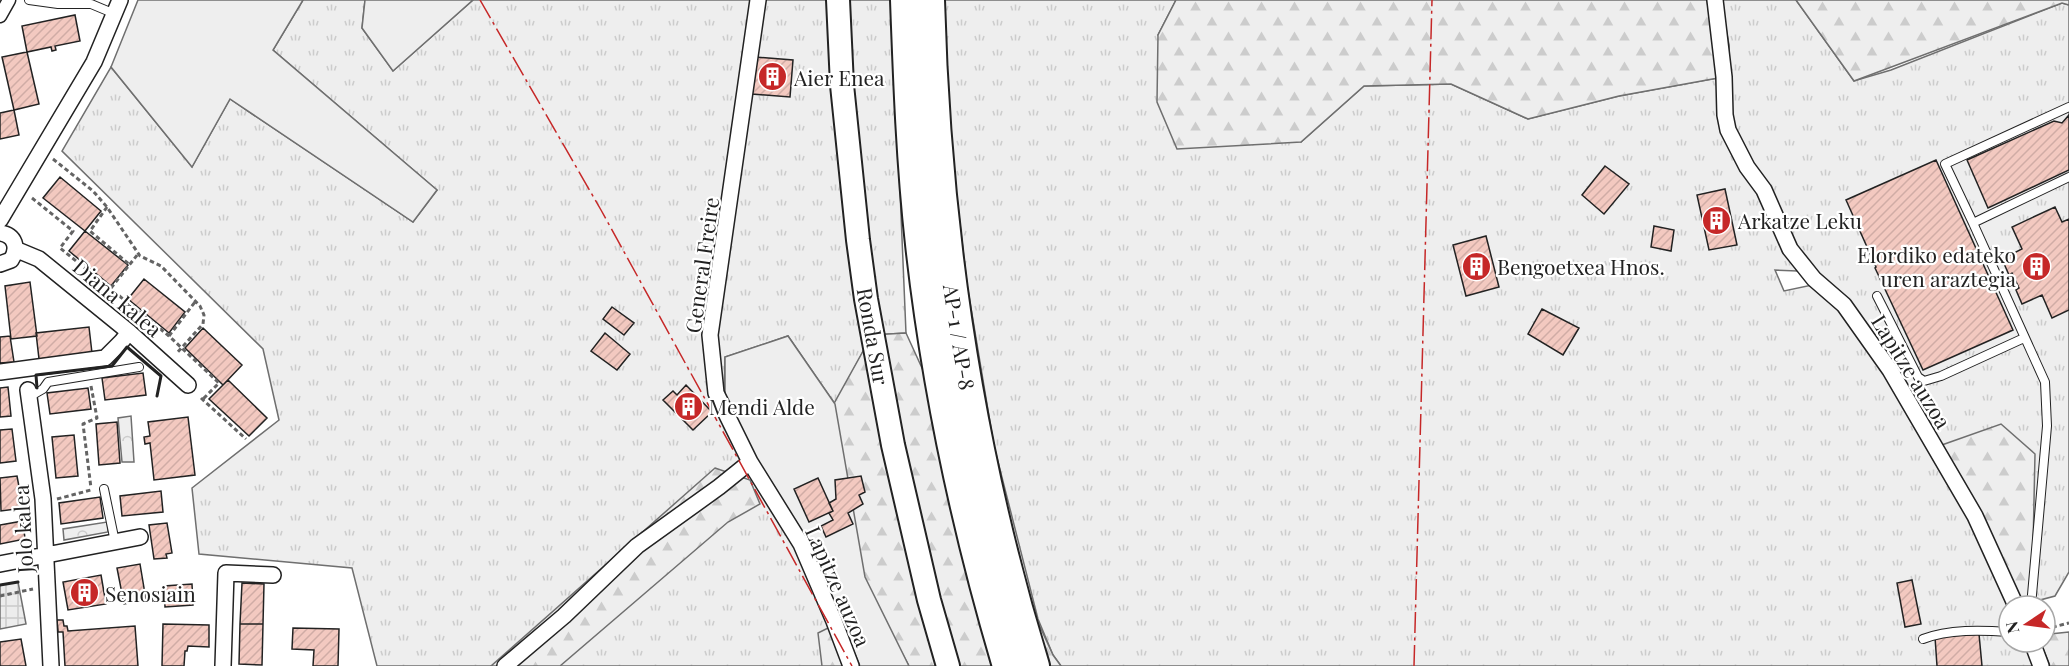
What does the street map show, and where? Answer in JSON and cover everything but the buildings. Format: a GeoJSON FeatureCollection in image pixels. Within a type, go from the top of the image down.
{"type":"FeatureCollection","features":[{"type":"Feature","properties":{"kind":"highway","name":"AP-1 / AP-8"},"geometry":{"type":"LineString","coordinates":[[905,0],[913,170],[930,320],[960,489],[1007,666]]}},
{"type":"Feature","properties":{"kind":"highway","name":"AP-1 / AP-8"},"geometry":{"type":"LineString","coordinates":[[930,0],[939,167],[946,241],[965,378],[998,534],[1035,666]]}},
{"type":"Feature","properties":{"kind":"main road","name":"Ronda Sur"},"geometry":{"type":"LineString","coordinates":[[838,0],[842,85],[866,299],[897,467],[929,600],[948,666]]}},
{"type":"Feature","properties":{"kind":"street"},"geometry":{"type":"LineString","coordinates":[[0,16],[9,0]]}},
{"type":"Feature","properties":{"kind":"street","name":"General Freire"},"geometry":{"type":"LineString","coordinates":[[750,462],[716,393],[710,335],[758,0]]}},
{"type":"Feature","properties":{"kind":"street","name":"Lapitze auzoa"},"geometry":{"type":"LineString","coordinates":[[1715,0],[1728,130],[1747,167],[1764,190],[1791,249],[1814,279],[1844,305],[1890,370],[1975,516],[2011,594]]}},
{"type":"Feature","properties":{"kind":"street"},"geometry":{"type":"LineString","coordinates":[[0,220],[94,62],[118,7]]}},
{"type":"Feature","properties":{"kind":"street"},"geometry":{"type":"LineString","coordinates":[[0,233],[13,240],[15,249],[10,260],[0,264]]}},
{"type":"Feature","properties":{"kind":"street","name":"Diana kalea"},"geometry":{"type":"LineString","coordinates":[[15,249],[39,260],[129,332],[188,385]]}},
{"type":"Feature","properties":{"kind":"street"},"geometry":{"type":"LineString","coordinates":[[0,372],[105,358],[129,332]]}},
{"type":"Feature","properties":{"kind":"street","name":"Jolo kalea"},"geometry":{"type":"LineString","coordinates":[[29,393],[43,499],[51,666]]}},
{"type":"Feature","properties":{"kind":"street"},"geometry":{"type":"LineString","coordinates":[[505,666],[564,616],[637,546],[750,462]]}},
{"type":"Feature","properties":{"kind":"street","name":"Lapitze auzoa"},"geometry":{"type":"LineString","coordinates":[[750,462],[801,544],[851,666]]}},
{"type":"Feature","properties":{"kind":"street"},"geometry":{"type":"LineString","coordinates":[[0,564],[140,537]]}},
{"type":"Feature","properties":{"kind":"street"},"geometry":{"type":"LineString","coordinates":[[223,666],[226,573],[273,575]]}},
{"type":"Feature","properties":{"kind":"lane"},"geometry":{"type":"LineString","coordinates":[[29,0],[118,7]]}},
{"type":"Feature","properties":{"kind":"lane"},"geometry":{"type":"LineString","coordinates":[[2032,594],[2047,426],[2045,382],[1945,164],[2069,107]]}},
{"type":"Feature","properties":{"kind":"lane"},"geometry":{"type":"LineString","coordinates":[[1973,223],[2069,177]]}},
{"type":"Feature","properties":{"kind":"lane"},"geometry":{"type":"LineString","coordinates":[[1877,296],[1918,377],[1924,381],[1941,376],[2024,338]]}},
{"type":"Feature","properties":{"kind":"lane"},"geometry":{"type":"LineString","coordinates":[[29,393],[43,389],[48,382],[139,367]]}},
{"type":"Feature","properties":{"kind":"lane"},"geometry":{"type":"LineString","coordinates":[[104,489],[115,542]]}},
{"type":"Feature","properties":{"kind":"lane"},"geometry":{"type":"LineString","coordinates":[[1923,639],[1939,633],[1997,631]]}},
{"type":"Feature","properties":{"kind":"path"},"geometry":{"type":"LineString","coordinates":[[51,158],[93,191],[107,207],[138,254],[161,266],[195,302],[204,315],[203,324],[181,348]]}},
{"type":"Feature","properties":{"kind":"path"},"geometry":{"type":"LineString","coordinates":[[27,194],[73,231],[60,248],[169,336],[219,383],[202,399]]}},
{"type":"Feature","properties":{"kind":"path"},"geometry":{"type":"LineString","coordinates":[[107,207],[90,231],[130,265]]}},
{"type":"Feature","properties":{"kind":"path"},"geometry":{"type":"LineString","coordinates":[[111,288],[138,254]]}},
{"type":"Feature","properties":{"kind":"path"},"geometry":{"type":"LineString","coordinates":[[169,336],[195,302]]}},
{"type":"Feature","properties":{"kind":"path"},"geometry":{"type":"LineString","coordinates":[[89,375],[97,418],[83,424],[91,490]]}},
{"type":"Feature","properties":{"kind":"path"},"geometry":{"type":"LineString","coordinates":[[188,385],[246,439]]}},
{"type":"Feature","properties":{"kind":"path"},"geometry":{"type":"LineString","coordinates":[[43,499],[56,499],[104,489]]}},
{"type":"Feature","properties":{"kind":"path"},"geometry":{"type":"LineString","coordinates":[[0,596],[33,589]]}},
{"type":"Feature","properties":{"kind":"green space"},"geometry":{"type":"Polygon","coordinates":[[[138,0],[303,0],[273,50],[437,190],[413,222],[230,99],[192,167],[111,67],[138,0]]]}},
{"type":"Feature","properties":{"kind":"green space"},"geometry":{"type":"Polygon","coordinates":[[[303,0],[365,0],[362,28],[393,71],[473,0],[892,0],[906,333],[872,335],[835,404],[788,336],[725,357],[724,400],[825,583],[860,666],[377,666],[352,568],[199,554],[192,488],[279,420],[263,349],[62,151],[111,67],[192,167],[230,99],[413,222],[437,190],[273,50],[303,0]]]}},
{"type":"Feature","properties":{"kind":"green space"},"geometry":{"type":"Polygon","coordinates":[[[365,0],[473,0],[393,71],[362,28],[365,0]]]}},
{"type":"Feature","properties":{"kind":"green space"},"geometry":{"type":"Polygon","coordinates":[[[944,0],[1176,0],[1158,35],[1301,142],[1364,86],[1451,84],[1528,119],[1619,96],[1718,78],[1717,112],[1724,132],[1761,193],[1797,271],[1775,270],[1784,291],[1812,285],[1841,308],[1887,371],[1971,517],[2004,594],[1997,594],[1997,654],[2029,654],[2034,666],[1061,666],[1053,655],[1038,619],[994,446],[967,284],[944,86],[944,0]]]}},
{"type":"Feature","properties":{"kind":"green space"},"geometry":{"type":"Polygon","coordinates":[[[1176,0],[1707,0],[1718,78],[1619,96],[1528,119],[1451,84],[1364,86],[1301,142],[1177,149],[1157,102],[1158,35],[1176,0]]]}},
{"type":"Feature","properties":{"kind":"green space"},"geometry":{"type":"Polygon","coordinates":[[[1721,0],[1796,0],[1854,81],[1891,70],[2062,3],[2069,5],[2069,572],[2056,594],[2019,594],[1939,446],[1804,259],[1744,149],[1730,118],[1729,45],[1721,0]]]}},
{"type":"Feature","properties":{"kind":"green space"},"geometry":{"type":"Polygon","coordinates":[[[1796,0],[2069,0],[2069,5],[2062,3],[1854,81],[1796,0]]]}},
{"type":"Feature","properties":{"kind":"green space"},"geometry":{"type":"Polygon","coordinates":[[[906,333],[1053,655],[1061,666],[909,666],[863,581],[831,409],[872,335],[906,333]]]}},
{"type":"Feature","properties":{"kind":"green space"},"geometry":{"type":"Polygon","coordinates":[[[788,336],[835,404],[865,577],[909,666],[860,666],[829,592],[725,403],[725,357],[788,336]]]}},
{"type":"Feature","properties":{"kind":"green space"},"geometry":{"type":"Polygon","coordinates":[[[131,416],[134,462],[122,462],[118,418],[131,416]]]}},
{"type":"Feature","properties":{"kind":"green space"},"geometry":{"type":"Polygon","coordinates":[[[2001,424],[2035,454],[2032,594],[2017,594],[1939,446],[2001,424]]]}},
{"type":"Feature","properties":{"kind":"green space"},"geometry":{"type":"Polygon","coordinates":[[[715,468],[750,480],[760,504],[728,522],[560,666],[491,666],[715,468]]]}},
{"type":"Feature","properties":{"kind":"green space"},"geometry":{"type":"Polygon","coordinates":[[[107,522],[108,532],[64,540],[63,529],[107,522]]]}},
{"type":"Feature","properties":{"kind":"green space"},"geometry":{"type":"Polygon","coordinates":[[[832,626],[849,666],[822,666],[818,633],[832,626]]]}},
{"type":"Feature","properties":{"kind":"green space"},"geometry":{"type":"Polygon","coordinates":[[[2069,632],[2069,666],[2050,666],[2045,654],[2057,654],[2057,633],[2069,632]]]}},
{"type":"Feature","properties":{"kind":"shaded area"},"geometry":{"type":"Polygon","coordinates":[[[18,582],[26,624],[0,629],[0,585],[18,582]]]}},
{"type":"Feature","properties":{"kind":"wall"},"geometry":{"type":"LineString","coordinates":[[37,388],[36,375],[112,366],[127,347],[161,376],[157,396]]}},
{"type":"Feature","properties":{"kind":"wall"},"geometry":{"type":"LineString","coordinates":[[0,585],[18,582]]}},
{"type":"Feature","properties":{"kind":"power"},"geometry":{"type":"LineString","coordinates":[[480,0],[601,210],[852,666]]}},
{"type":"Feature","properties":{"kind":"power"},"geometry":{"type":"LineString","coordinates":[[1414,666],[1432,0]]}},
{"type":"Feature","properties":{"kind":"place","name":"Aier Enea"},"geometry":{"type":"Point","coordinates":[773,77]}},
{"type":"Feature","properties":{"kind":"place","name":"Arkatze Leku"},"geometry":{"type":"Point","coordinates":[1717,220]}},
{"type":"Feature","properties":{"kind":"place","name":"Bengoetxea Hnos."},"geometry":{"type":"Point","coordinates":[1476,266]}},
{"type":"Feature","properties":{"kind":"place","name":"Elordiko edateko uren araztegia"},"geometry":{"type":"Point","coordinates":[2037,266]}},
{"type":"Feature","properties":{"kind":"place","name":"Mendi Alde"},"geometry":{"type":"Point","coordinates":[688,406]}},
{"type":"Feature","properties":{"kind":"place","name":"Senosiain"},"geometry":{"type":"Point","coordinates":[84,593]}}]}
